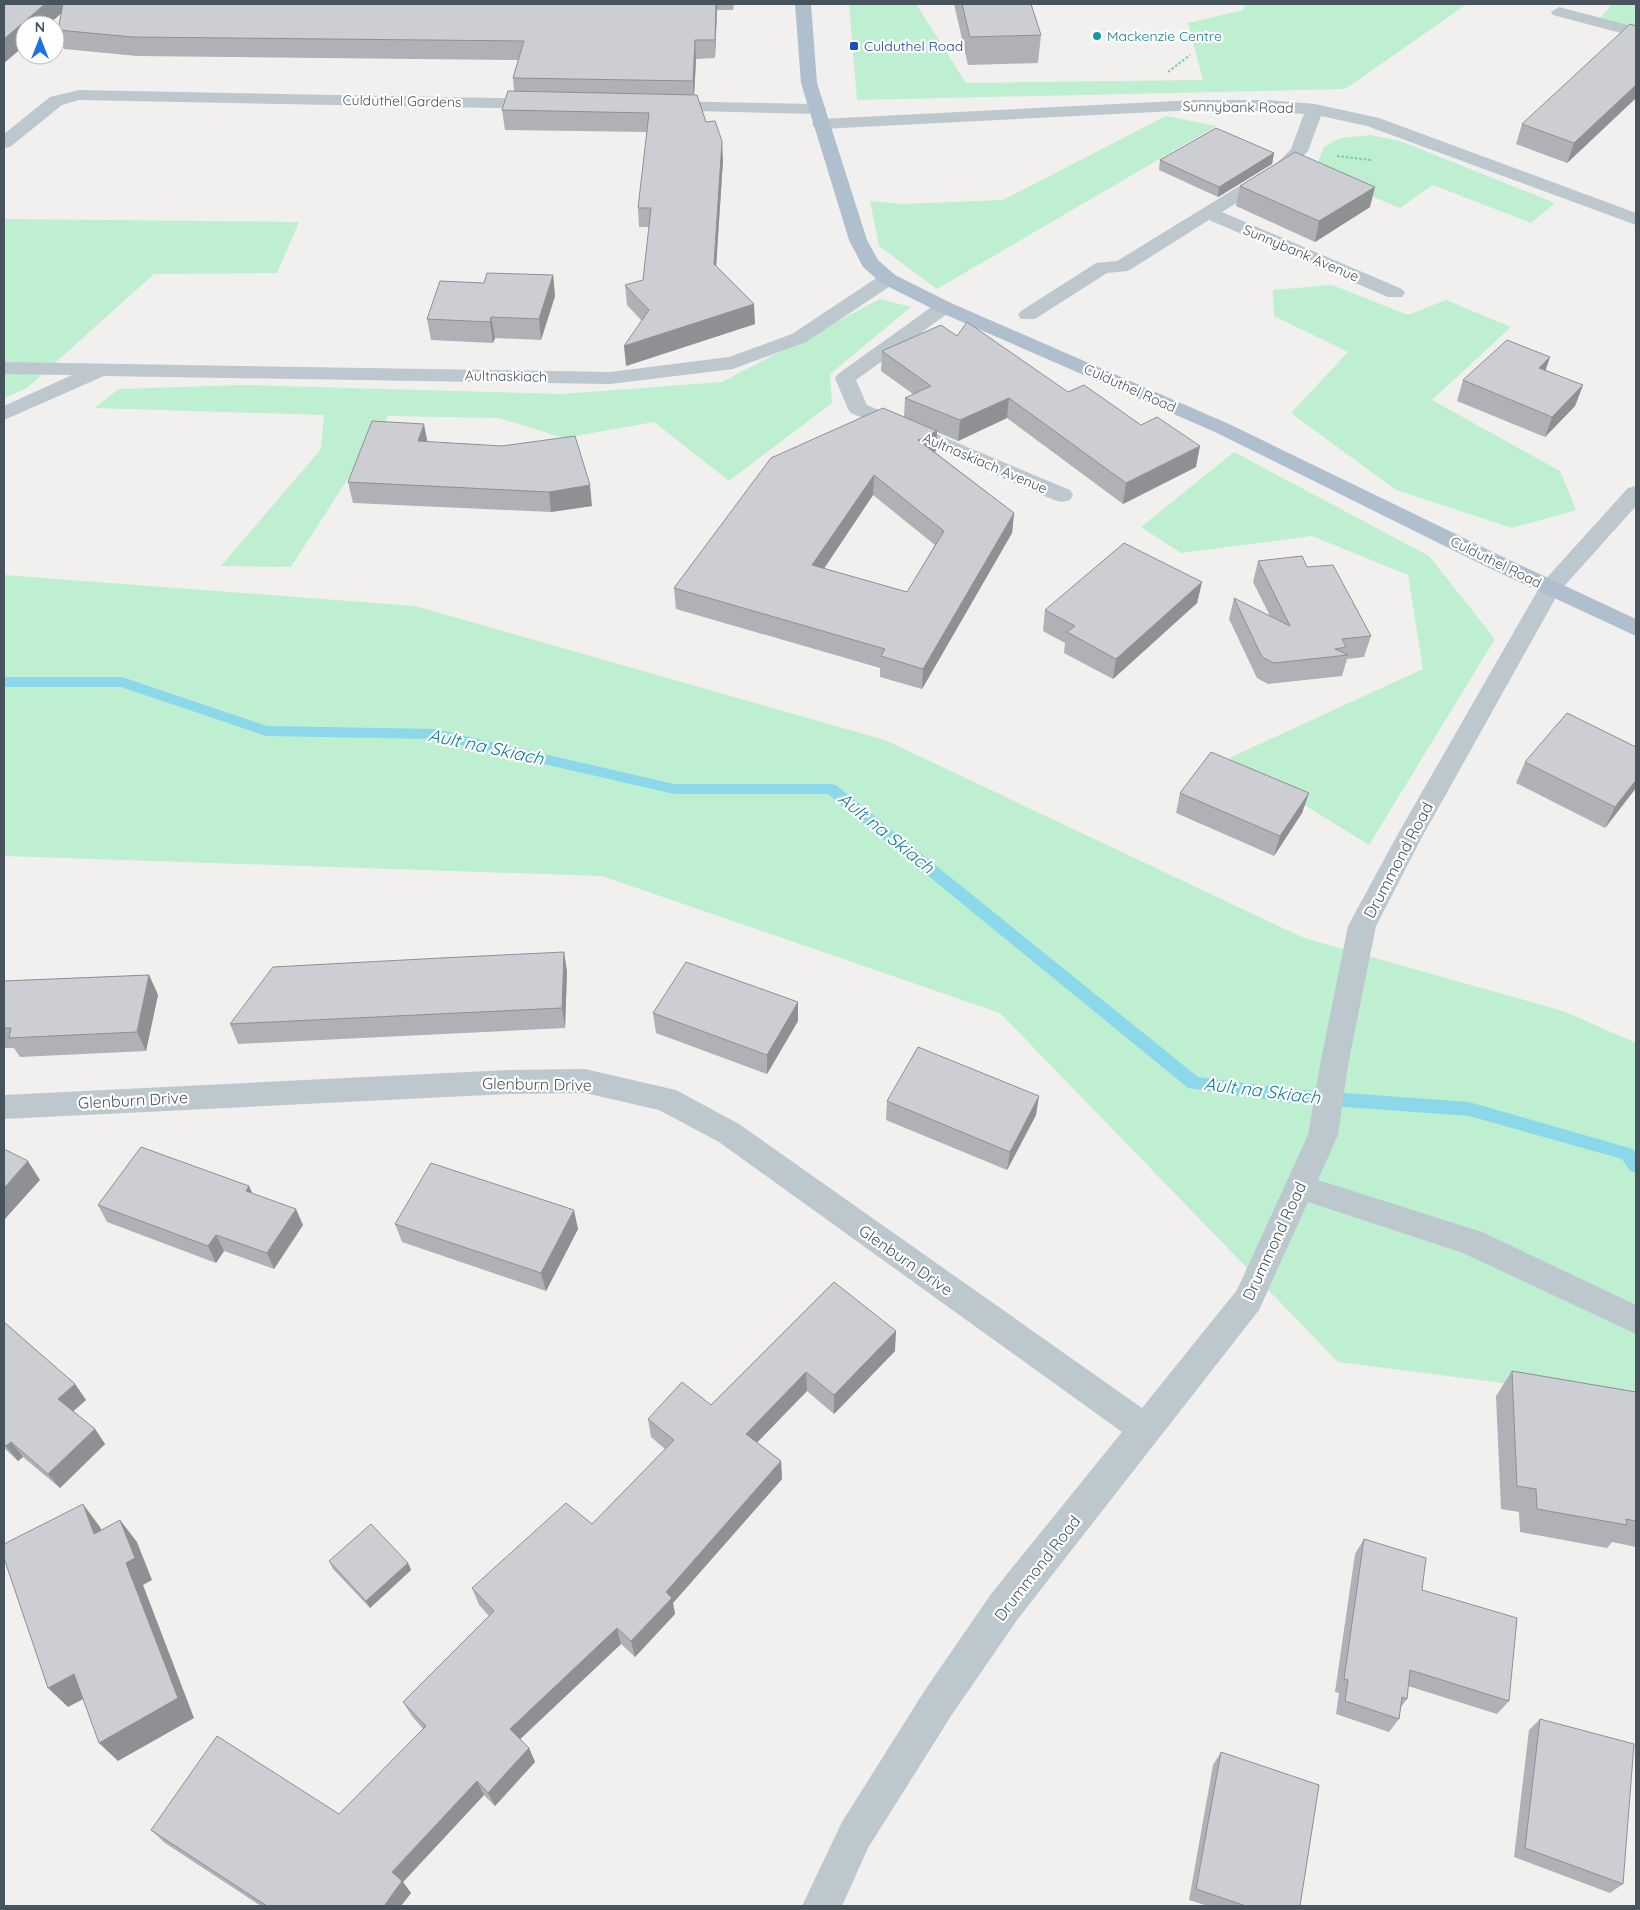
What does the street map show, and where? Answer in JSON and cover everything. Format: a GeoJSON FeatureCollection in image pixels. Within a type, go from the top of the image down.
{"type":"FeatureCollection","features":[{"type":"Feature","properties":{"kind":"main road","name":"Culduthel Road"},"geometry":{"type":"LineString","coordinates":[[803,4],[810,83],[819,116],[858,240],[870,263],[888,279],[944,307],[1222,428],[1636,628]]}},
{"type":"Feature","properties":{"kind":"street"},"geometry":{"type":"LineString","coordinates":[[1558,12],[1636,32]]}},
{"type":"Feature","properties":{"kind":"street","name":"Culduthel Gardens"},"geometry":{"type":"LineString","coordinates":[[4,144],[56,101],[79,95],[558,104]]}},
{"type":"Feature","properties":{"kind":"street"},"geometry":{"type":"LineString","coordinates":[[647,106],[819,116]]}},
{"type":"Feature","properties":{"kind":"street","name":"Sunnybank Road"},"geometry":{"type":"LineString","coordinates":[[819,116],[1152,107],[1268,106],[1340,112],[1373,122],[1636,219]]}},
{"type":"Feature","properties":{"kind":"street"},"geometry":{"type":"LineString","coordinates":[[1028,315],[1103,268],[1121,267],[1283,167],[1299,151],[1315,109]]}},
{"type":"Feature","properties":{"kind":"street","name":"Sunnybank Avenue"},"geometry":{"type":"LineString","coordinates":[[1208,213],[1395,293]]}},
{"type":"Feature","properties":{"kind":"street","name":"Aultnaskiach"},"geometry":{"type":"LineString","coordinates":[[4,368],[610,378],[733,363],[799,338],[888,279]]}},
{"type":"Feature","properties":{"kind":"street","name":"Aultnaskiach Avenue"},"geometry":{"type":"LineString","coordinates":[[944,307],[845,378],[858,409],[1062,496]]}},
{"type":"Feature","properties":{"kind":"street","name":"Aultnaskiach"},"geometry":{"type":"LineString","coordinates":[[4,414],[102,369]]}},
{"type":"Feature","properties":{"kind":"street","name":"Drummond Road"},"geometry":{"type":"LineString","coordinates":[[822,1906],[855,1835],[938,1703],[1004,1607],[1248,1300],[1323,1135],[1334,1065],[1362,926],[1408,839],[1550,588],[1636,493]]}},
{"type":"Feature","properties":{"kind":"street","name":"Glenburn Drive"},"geometry":{"type":"LineString","coordinates":[[4,1107],[269,1092],[537,1081],[585,1081],[666,1099],[729,1132],[905,1260],[1146,1430]]}},
{"type":"Feature","properties":{"kind":"street"},"geometry":{"type":"LineString","coordinates":[[1300,1187],[1471,1242],[1636,1320]]}},
{"type":"Feature","properties":{"kind":"green space"},"geometry":{"type":"Polygon","coordinates":[[[849,4],[916,4],[966,83],[1203,80],[1188,23],[1243,10],[1245,4],[1467,4],[1345,89],[857,100],[849,4]]]}},
{"type":"Feature","properties":{"kind":"green space"},"geometry":{"type":"Polygon","coordinates":[[[1612,4],[1636,4],[1636,36],[1596,23],[1612,4]]]}},
{"type":"Feature","properties":{"kind":"green space"},"geometry":{"type":"Polygon","coordinates":[[[1166,116],[1216,126],[937,289],[879,246],[870,201],[902,204],[1003,200],[1166,116]]]}},
{"type":"Feature","properties":{"kind":"green space"},"geometry":{"type":"Polygon","coordinates":[[[1371,135],[1400,141],[1555,203],[1531,223],[1433,185],[1400,208],[1314,172],[1324,147],[1340,138],[1371,135]]]}},
{"type":"Feature","properties":{"kind":"green space"},"geometry":{"type":"Polygon","coordinates":[[[4,219],[299,222],[277,273],[154,274],[27,388],[4,398],[4,219]]]}},
{"type":"Feature","properties":{"kind":"green space"},"geometry":{"type":"Polygon","coordinates":[[[1332,285],[1408,315],[1446,300],[1511,327],[1432,400],[1560,471],[1576,510],[1512,528],[1396,490],[1291,413],[1348,352],[1274,316],[1273,290],[1332,285]]]}},
{"type":"Feature","properties":{"kind":"green space"},"geometry":{"type":"Polygon","coordinates":[[[880,299],[911,307],[830,374],[832,403],[729,481],[654,422],[564,438],[499,418],[388,416],[291,567],[221,566],[321,449],[324,415],[94,408],[119,389],[243,385],[561,394],[722,382],[880,299]]]}},
{"type":"Feature","properties":{"kind":"green space"},"geometry":{"type":"Polygon","coordinates":[[[1234,452],[1429,556],[1495,639],[1369,845],[1229,758],[1423,669],[1408,575],[1312,536],[1181,553],[1141,527],[1234,452]]]}},
{"type":"Feature","properties":{"kind":"green space"},"geometry":{"type":"Polygon","coordinates":[[[4,575],[415,606],[885,740],[1304,938],[1563,1011],[1636,1043],[1636,1400],[1338,1362],[1000,1013],[602,876],[4,856],[4,575]]]}},
{"type":"Feature","properties":{"kind":"building"},"geometry":{"type":"Polygon","coordinates":[[[4,4],[45,4],[32,15],[15,15],[15,30],[4,39],[4,4]]]}},
{"type":"Feature","properties":{"kind":"building"},"geometry":{"type":"Polygon","coordinates":[[[63,4],[716,4],[715,40],[695,40],[693,81],[513,78],[524,41],[132,37],[65,31],[65,15],[61,15],[63,4]]]}},
{"type":"Feature","properties":{"kind":"building"},"geometry":{"type":"Polygon","coordinates":[[[962,4],[1031,4],[1041,35],[970,37],[962,4]]]}},
{"type":"Feature","properties":{"kind":"building"},"geometry":{"type":"Polygon","coordinates":[[[1630,24],[1636,26],[1636,85],[1574,143],[1522,124],[1630,24]]]}},
{"type":"Feature","properties":{"kind":"building"},"geometry":{"type":"Polygon","coordinates":[[[508,91],[697,95],[706,122],[715,121],[722,141],[714,264],[754,304],[624,346],[649,310],[625,285],[643,280],[651,208],[638,208],[649,113],[502,110],[508,91]]]}},
{"type":"Feature","properties":{"kind":"building"},"geometry":{"type":"Polygon","coordinates":[[[1216,128],[1274,153],[1219,187],[1160,160],[1216,128]]]}},
{"type":"Feature","properties":{"kind":"building"},"geometry":{"type":"Polygon","coordinates":[[[1295,152],[1375,187],[1319,221],[1240,186],[1295,152]]]}},
{"type":"Feature","properties":{"kind":"building"},"geometry":{"type":"Polygon","coordinates":[[[487,273],[553,275],[539,319],[491,317],[490,322],[427,319],[440,281],[484,283],[487,273]]]}},
{"type":"Feature","properties":{"kind":"building"},"geometry":{"type":"Polygon","coordinates":[[[967,322],[1068,392],[1084,385],[1141,425],[1157,417],[1200,446],[1126,483],[1009,398],[960,420],[905,398],[931,386],[882,351],[941,325],[957,336],[967,322]]]}},
{"type":"Feature","properties":{"kind":"building"},"geometry":{"type":"Polygon","coordinates":[[[1507,340],[1550,357],[1539,368],[1583,385],[1552,417],[1463,380],[1507,340]]]}},
{"type":"Feature","properties":{"kind":"building"},"geometry":{"type":"Polygon","coordinates":[[[883,408],[937,431],[918,440],[1014,513],[923,669],[881,656],[885,649],[674,588],[771,458],[883,408]],[[874,475],[812,565],[907,592],[944,531],[874,475]]]}},
{"type":"Feature","properties":{"kind":"building"},"geometry":{"type":"Polygon","coordinates":[[[372,421],[424,424],[418,441],[502,446],[575,436],[590,485],[549,492],[348,482],[372,421]]]}},
{"type":"Feature","properties":{"kind":"building"},"geometry":{"type":"Polygon","coordinates":[[[1124,543],[1202,582],[1116,659],[1067,632],[1075,626],[1045,610],[1124,543]]]}},
{"type":"Feature","properties":{"kind":"building"},"geometry":{"type":"Polygon","coordinates":[[[1302,556],[1307,567],[1333,565],[1371,636],[1342,639],[1346,647],[1335,649],[1348,655],[1274,663],[1262,657],[1234,598],[1290,626],[1258,561],[1302,556]]]}},
{"type":"Feature","properties":{"kind":"building"},"geometry":{"type":"Polygon","coordinates":[[[1567,713],[1636,747],[1636,780],[1615,807],[1525,762],[1567,713]]]}},
{"type":"Feature","properties":{"kind":"building"},"geometry":{"type":"Polygon","coordinates":[[[1211,752],[1309,793],[1280,836],[1180,793],[1211,752]]]}},
{"type":"Feature","properties":{"kind":"building"},"geometry":{"type":"Polygon","coordinates":[[[564,952],[562,1008],[230,1024],[273,967],[564,952]]]}},
{"type":"Feature","properties":{"kind":"building"},"geometry":{"type":"Polygon","coordinates":[[[686,962],[798,1002],[767,1055],[653,1013],[686,962]]]}},
{"type":"Feature","properties":{"kind":"building"},"geometry":{"type":"Polygon","coordinates":[[[149,975],[137,1032],[9,1038],[11,1028],[4,1028],[4,981],[149,975]]]}},
{"type":"Feature","properties":{"kind":"building"},"geometry":{"type":"Polygon","coordinates":[[[918,1047],[1039,1096],[1010,1152],[887,1101],[918,1047]]]}},
{"type":"Feature","properties":{"kind":"building"},"geometry":{"type":"Polygon","coordinates":[[[141,1147],[249,1186],[246,1191],[296,1209],[267,1253],[216,1235],[208,1246],[98,1205],[141,1147]]]}},
{"type":"Feature","properties":{"kind":"building"},"geometry":{"type":"Polygon","coordinates":[[[4,1149],[28,1161],[4,1188],[4,1149]]]}},
{"type":"Feature","properties":{"kind":"building"},"geometry":{"type":"Polygon","coordinates":[[[431,1163],[574,1210],[541,1273],[395,1224],[431,1163]]]}},
{"type":"Feature","properties":{"kind":"building"},"geometry":{"type":"Polygon","coordinates":[[[834,1282],[896,1331],[834,1395],[806,1372],[746,1434],[781,1461],[666,1592],[672,1598],[631,1641],[617,1628],[510,1729],[529,1748],[488,1793],[477,1781],[392,1872],[402,1881],[384,1906],[267,1906],[151,1830],[217,1736],[339,1814],[426,1726],[403,1702],[494,1611],[472,1588],[566,1503],[592,1524],[674,1440],[648,1419],[682,1382],[711,1405],[834,1282]]]}},
{"type":"Feature","properties":{"kind":"building"},"geometry":{"type":"Polygon","coordinates":[[[4,1322],[75,1384],[58,1399],[95,1429],[48,1474],[11,1442],[6,1446],[4,1444],[4,1322]]]}},
{"type":"Feature","properties":{"kind":"building"},"geometry":{"type":"Polygon","coordinates":[[[1512,1371],[1636,1392],[1636,1521],[1626,1519],[1627,1525],[1537,1509],[1536,1489],[1517,1486],[1512,1371]]]}},
{"type":"Feature","properties":{"kind":"building"},"geometry":{"type":"Polygon","coordinates":[[[83,1504],[94,1534],[120,1520],[135,1558],[126,1563],[178,1698],[99,1743],[74,1674],[48,1688],[4,1558],[4,1544],[83,1504]]]}},
{"type":"Feature","properties":{"kind":"building"},"geometry":{"type":"Polygon","coordinates":[[[371,1524],[408,1563],[366,1601],[329,1561],[371,1524]]]}},
{"type":"Feature","properties":{"kind":"building"},"geometry":{"type":"Polygon","coordinates":[[[1364,1539],[1426,1558],[1422,1590],[1517,1618],[1509,1701],[1410,1670],[1407,1699],[1402,1697],[1399,1719],[1345,1701],[1348,1680],[1344,1679],[1364,1539]]]}},
{"type":"Feature","properties":{"kind":"building"},"geometry":{"type":"Polygon","coordinates":[[[1540,1719],[1634,1744],[1623,1884],[1525,1848],[1540,1719]]]}},
{"type":"Feature","properties":{"kind":"building"},"geometry":{"type":"Polygon","coordinates":[[[1221,1752],[1319,1785],[1300,1906],[1246,1906],[1196,1889],[1221,1752]]]}},
{"type":"Feature","properties":{"kind":"waterway","name":"Ault na Skiach"},"geometry":{"type":"LineString","coordinates":[[4,682],[122,682],[266,731],[435,734],[674,789],[831,789],[1194,1083],[1291,1096],[1469,1109],[1627,1154],[1636,1166]]}},
{"type":"Feature","properties":{"kind":"place","name":"Mackenzie Centre"},"geometry":{"type":"Point","coordinates":[1097,36]}},
{"type":"Feature","properties":{"kind":"place","name":"Culduthel Road"},"geometry":{"type":"Point","coordinates":[854,46]}}]}
